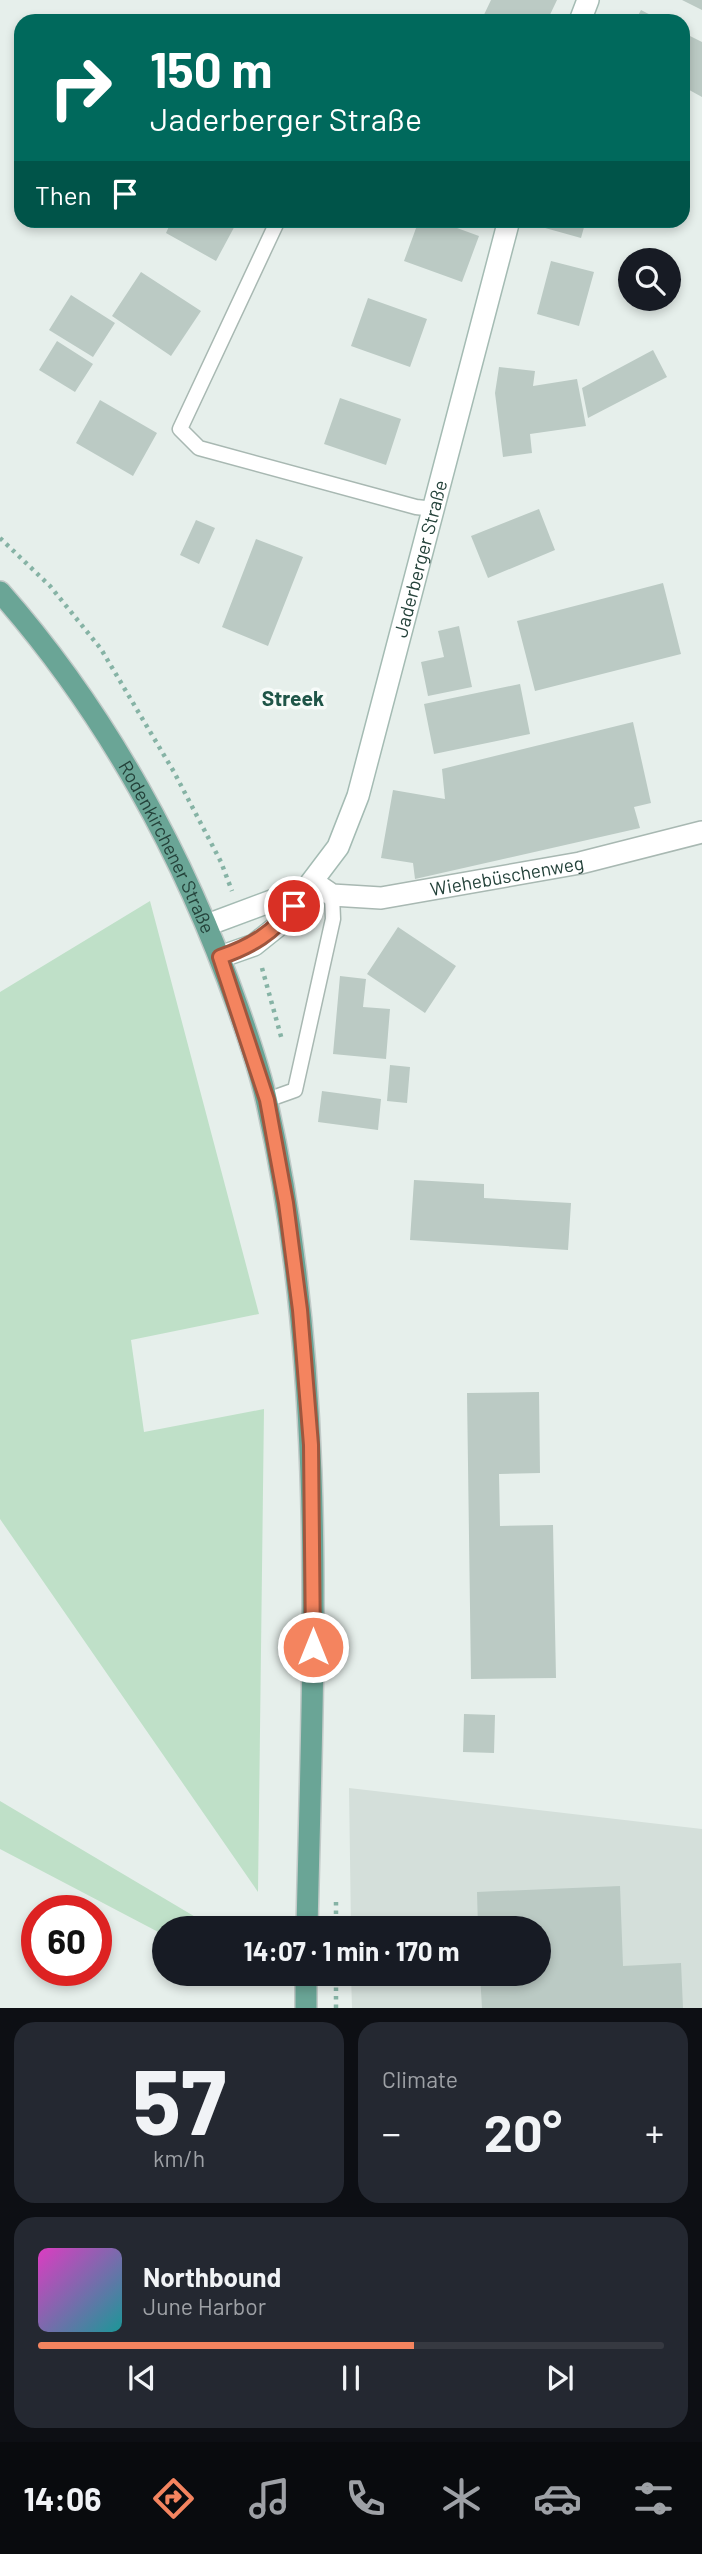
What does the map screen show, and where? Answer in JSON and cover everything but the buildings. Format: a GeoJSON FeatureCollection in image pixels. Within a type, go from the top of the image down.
{"type":"FeatureCollection","features":[{"type":"Feature","properties":{"kind":"main road","name":"Rodenkirchener Straße"},"geometry":{"type":"LineString","coordinates":[[0,593],[54,657],[105,733],[162,832],[220,957],[267,1100],[286,1203],[300,1310],[311,1445],[313,1647],[307,1916]]}},
{"type":"Feature","properties":{"kind":"main road"},"geometry":{"type":"LineString","coordinates":[[306,1986],[306,2008]]}},
{"type":"Feature","properties":{"kind":"street","name":"Jaderberger Straße"},"geometry":{"type":"LineString","coordinates":[[220,957],[254,945],[279,925],[338,847],[358,796],[507,228]]}},
{"type":"Feature","properties":{"kind":"street","name":"Wiehebüschenweg"},"geometry":{"type":"LineString","coordinates":[[311,885],[332,895],[381,898],[580,863],[702,832]]}},
{"type":"Feature","properties":{"kind":"street"},"geometry":{"type":"LineString","coordinates":[[207,925],[311,885]]}},
{"type":"Feature","properties":{"kind":"lane"},"geometry":{"type":"LineString","coordinates":[[274,228],[180,429],[199,448],[416,508],[434,509]]}},
{"type":"Feature","properties":{"kind":"lane"},"geometry":{"type":"LineString","coordinates":[[267,1100],[295,1090],[333,919],[332,895]]}},
{"type":"Feature","properties":{"kind":"path"},"geometry":{"type":"LineString","coordinates":[[0,538],[50,586],[101,649],[174,772],[221,862]]}},
{"type":"Feature","properties":{"kind":"path"},"geometry":{"type":"LineString","coordinates":[[336,2008],[337,1986]]}},
{"type":"Feature","properties":{"kind":"shaded area"},"geometry":{"type":"Polygon","coordinates":[[[349,1788],[702,1829],[702,2008],[352,2008],[351,1986],[551,1986],[551,1916],[351,1916],[349,1788]]]}},
{"type":"Feature","properties":{"kind":"green space"},"geometry":{"type":"Polygon","coordinates":[[[150,901],[259,1314],[131,1340],[144,1432],[264,1409],[258,1892],[0,1519],[0,992],[150,901]]]}},
{"type":"Feature","properties":{"kind":"green space"},"geometry":{"type":"Polygon","coordinates":[[[0,1801],[194,1916],[152,1916],[152,1929],[112,1908],[112,1895],[88,1895],[0,1849],[0,1801]]]}},
{"type":"Feature","properties":{"kind":"district","name":"Streek"},"geometry":{"type":"Point","coordinates":[293,699]}},
{"type":"Feature","properties":{"kind":"route"},"geometry":{"type":"LineString","coordinates":[[294,906],[279,925],[254,945],[220,957],[267,1100],[286,1203],[300,1310],[311,1445],[313,1647]]}}]}
